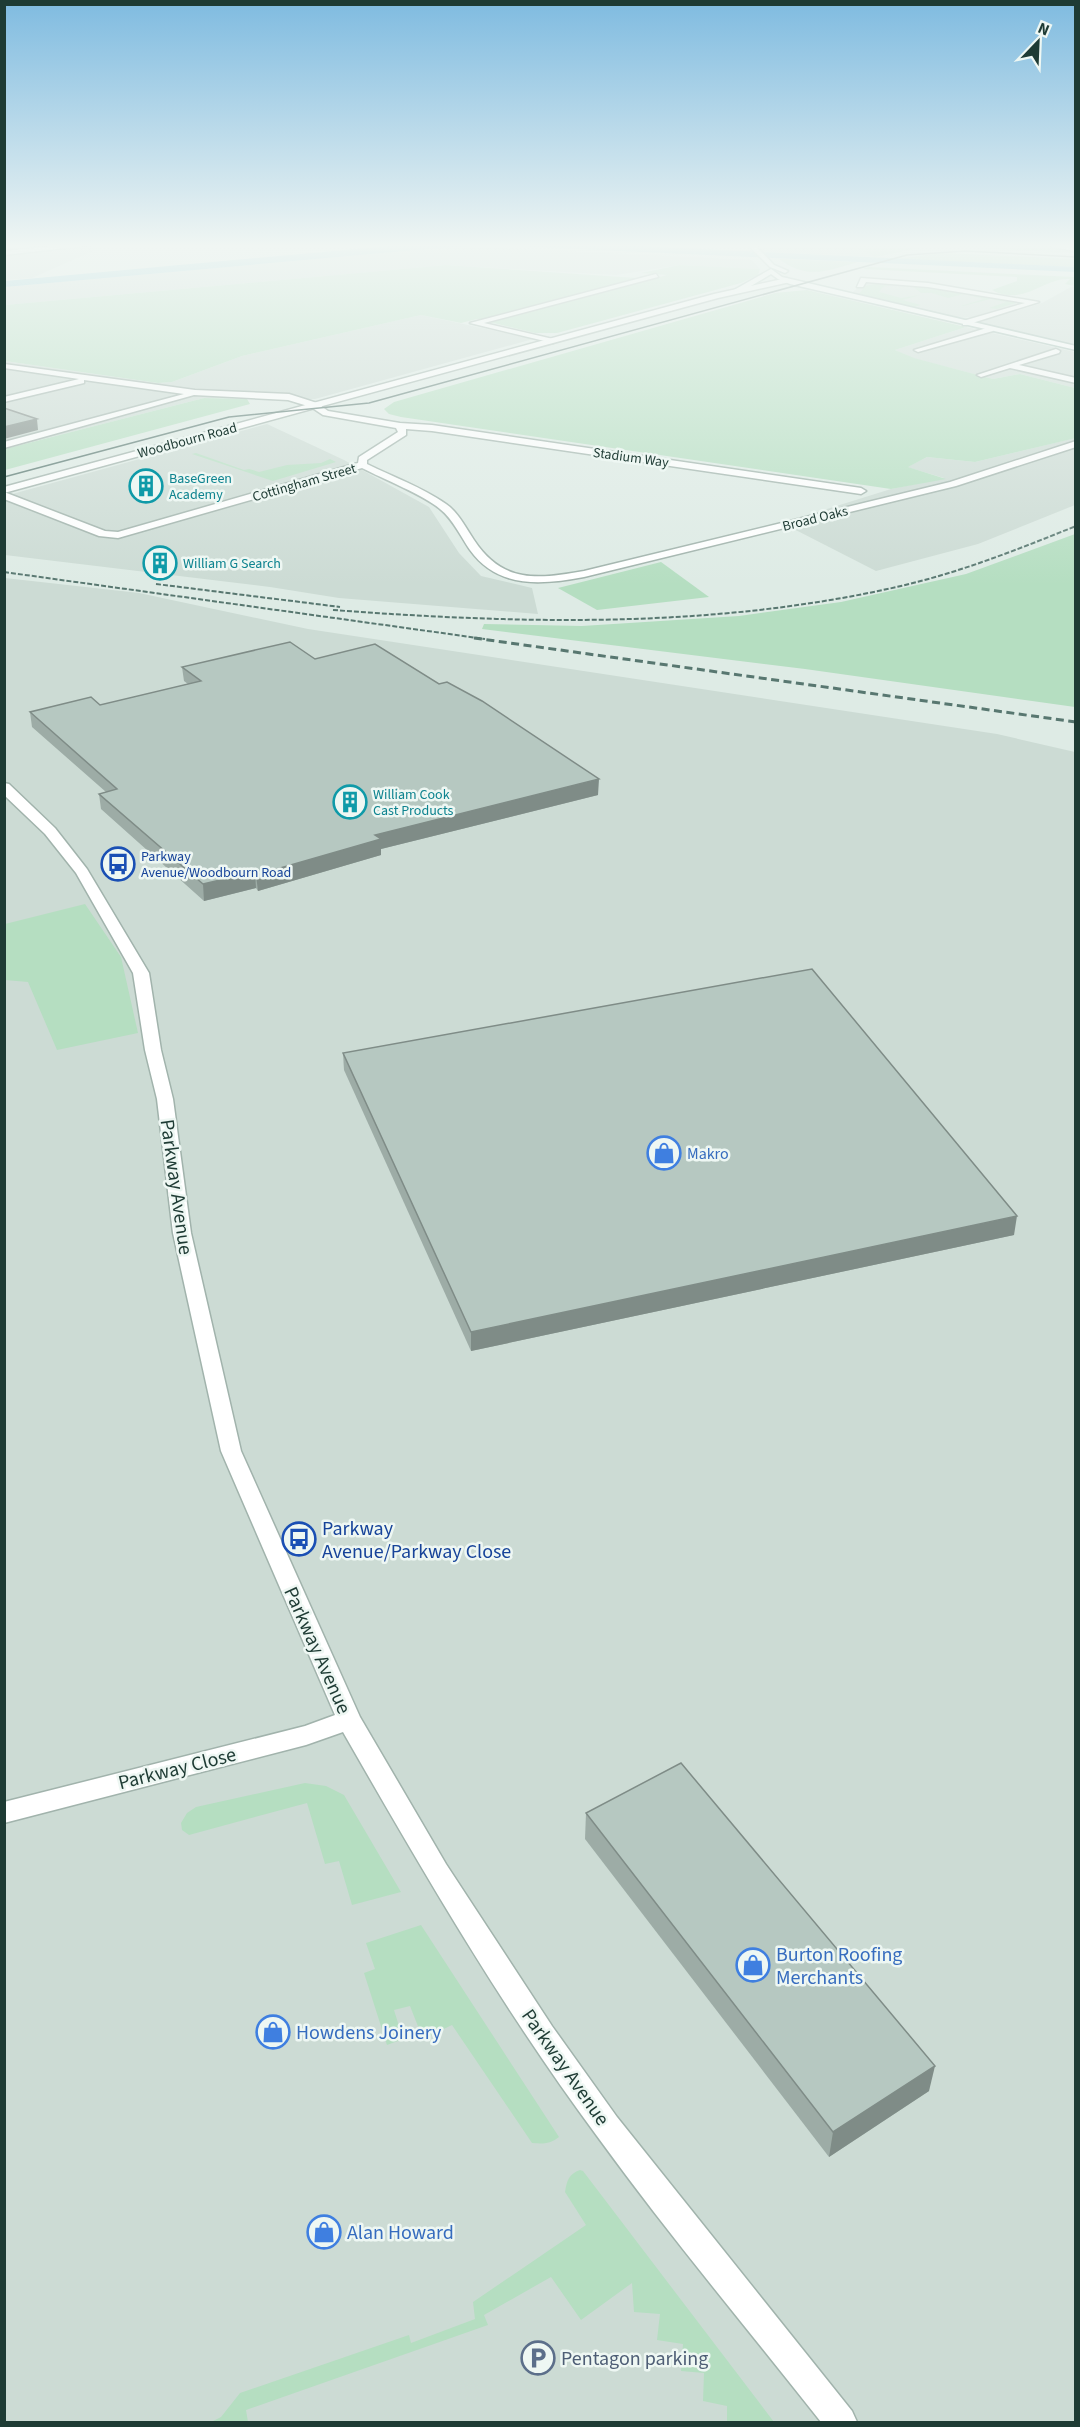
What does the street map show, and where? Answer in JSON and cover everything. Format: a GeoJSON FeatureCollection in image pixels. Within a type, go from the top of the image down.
{"type":"FeatureCollection","features":[{"type":"Feature","properties":{"kind":"street","name":"Woodbourn Road"},"geometry":{"type":"LineString","coordinates":[[4,490],[486,358]]}},
{"type":"Feature","properties":{"kind":"street"},"geometry":{"type":"LineString","coordinates":[[981,375],[1034,358]]}},
{"type":"Feature","properties":{"kind":"street"},"geometry":{"type":"LineString","coordinates":[[4,366],[195,393]]}},
{"type":"Feature","properties":{"kind":"street"},"geometry":{"type":"LineString","coordinates":[[1011,366],[1076,381]]}},
{"type":"Feature","properties":{"kind":"street"},"geometry":{"type":"LineString","coordinates":[[4,400],[92,379]]}},
{"type":"Feature","properties":{"kind":"street","name":"Stadium Way"},"geometry":{"type":"LineString","coordinates":[[195,393],[283,396],[314,405],[326,412],[380,420],[400,426],[444,430],[861,491]]}},
{"type":"Feature","properties":{"kind":"street"},"geometry":{"type":"LineString","coordinates":[[4,445],[195,393]]}},
{"type":"Feature","properties":{"kind":"street"},"geometry":{"type":"LineString","coordinates":[[363,465],[362,459],[403,434],[400,426]]}},
{"type":"Feature","properties":{"kind":"street","name":"Broad Oaks"},"geometry":{"type":"LineString","coordinates":[[363,465],[443,506],[485,561],[494,568],[517,578],[550,580],[584,574],[953,484],[1076,444]]}},
{"type":"Feature","properties":{"kind":"street","name":"Cottingham Street"},"geometry":{"type":"LineString","coordinates":[[4,495],[103,534],[118,535],[363,465]]}},
{"type":"Feature","properties":{"kind":"street","name":"Parkway Avenue"},"geometry":{"type":"LineString","coordinates":[[4,787],[50,831],[82,872],[141,973],[153,1050],[165,1099],[182,1233],[231,1452],[349,1720],[437,1872],[542,2035],[607,2127],[841,2422]]}},
{"type":"Feature","properties":{"kind":"street","name":"Parkway Close"},"geometry":{"type":"LineString","coordinates":[[4,1812],[306,1735],[349,1720]]}},
{"type":"Feature","properties":{"kind":"shaded area"},"geometry":{"type":"Polygon","coordinates":[[[236,358],[463,358],[315,399],[204,398],[5,449],[5,361],[158,383],[172,382],[236,358]]]}},
{"type":"Feature","properties":{"kind":"shaded area"},"geometry":{"type":"Polygon","coordinates":[[[913,358],[1075,358],[1075,388],[1020,374],[993,379],[913,358]]]}},
{"type":"Feature","properties":{"kind":"shaded area"},"geometry":{"type":"Polygon","coordinates":[[[267,424],[344,460],[429,507],[459,553],[481,576],[532,588],[538,614],[339,598],[270,587],[5,555],[5,496],[267,424]]]}},
{"type":"Feature","properties":{"kind":"shaded area"},"geometry":{"type":"Polygon","coordinates":[[[1075,438],[1075,505],[978,544],[876,571],[782,523],[891,489],[944,478],[907,467],[927,457],[975,462],[1075,438]]]}},
{"type":"Feature","properties":{"kind":"shaded area"},"geometry":{"type":"Polygon","coordinates":[[[5,578],[139,593],[308,629],[997,734],[1075,752],[1075,2422],[5,2422],[5,578]]]}},
{"type":"Feature","properties":{"kind":"green space"},"geometry":{"type":"Polygon","coordinates":[[[5,358],[236,358],[172,382],[158,383],[5,361],[5,358]]]}},
{"type":"Feature","properties":{"kind":"green space"},"geometry":{"type":"Polygon","coordinates":[[[547,358],[915,358],[993,379],[1020,374],[1075,388],[1076,438],[975,462],[927,457],[908,467],[946,479],[891,489],[401,417],[389,414],[384,409],[394,402],[547,358]]]}},
{"type":"Feature","properties":{"kind":"green space"},"geometry":{"type":"Polygon","coordinates":[[[204,398],[247,399],[250,404],[5,470],[5,449],[204,398]]]}},
{"type":"Feature","properties":{"kind":"green space"},"geometry":{"type":"Polygon","coordinates":[[[196,453],[244,470],[259,472],[287,465],[321,463],[330,459],[336,462],[273,481],[192,454],[196,453]]]}},
{"type":"Feature","properties":{"kind":"green space"},"geometry":{"type":"Polygon","coordinates":[[[1075,534],[1075,707],[805,669],[482,629],[484,624],[582,626],[739,616],[841,602],[966,574],[1075,534]]]}},
{"type":"Feature","properties":{"kind":"green space"},"geometry":{"type":"Polygon","coordinates":[[[661,562],[709,597],[597,610],[558,588],[661,562]]]}},
{"type":"Feature","properties":{"kind":"green space"},"geometry":{"type":"Polygon","coordinates":[[[85,904],[121,957],[138,1033],[57,1050],[28,982],[5,980],[5,924],[85,904]]]}},
{"type":"Feature","properties":{"kind":"green space"},"geometry":{"type":"Polygon","coordinates":[[[305,1783],[326,1786],[344,1795],[401,1892],[352,1905],[339,1861],[325,1864],[307,1803],[189,1835],[182,1830],[181,1823],[187,1813],[196,1807],[305,1783]]]}},
{"type":"Feature","properties":{"kind":"green space"},"geometry":{"type":"Polygon","coordinates":[[[421,1925],[559,2137],[556,2139],[546,2143],[532,2143],[452,2025],[423,2039],[410,2006],[394,2010],[403,2039],[387,2045],[364,1973],[375,1969],[366,1943],[421,1925]]]}},
{"type":"Feature","properties":{"kind":"green space"},"geometry":{"type":"Polygon","coordinates":[[[580,2170],[774,2422],[727,2422],[727,2406],[703,2401],[704,2373],[681,2371],[683,2344],[657,2340],[660,2314],[634,2312],[632,2283],[581,2320],[551,2277],[484,2315],[488,2325],[246,2410],[248,2422],[211,2422],[221,2417],[240,2393],[409,2335],[411,2343],[475,2319],[473,2302],[586,2225],[565,2192],[569,2178],[580,2170]]]}},
{"type":"Feature","properties":{"kind":"building"},"geometry":{"type":"Polygon","coordinates":[[[4,408],[37,419],[4,427],[4,408]]]}},
{"type":"Feature","properties":{"kind":"building"},"geometry":{"type":"Polygon","coordinates":[[[290,642],[315,659],[375,644],[439,684],[447,682],[482,701],[599,779],[375,835],[381,839],[256,875],[255,872],[203,884],[99,794],[117,789],[30,712],[91,697],[100,705],[201,681],[182,667],[290,642]]]}},
{"type":"Feature","properties":{"kind":"building","name":"Makro"},"geometry":{"type":"Polygon","coordinates":[[[812,969],[1017,1216],[471,1332],[343,1053],[812,969]]]}},
{"type":"Feature","properties":{"kind":"building","name":"Burton Roofing Merchants"},"geometry":{"type":"Polygon","coordinates":[[[681,1763],[935,2066],[833,2132],[586,1813],[681,1763]]]}},
{"type":"Feature","properties":{"kind":"tram line"},"geometry":{"type":"LineString","coordinates":[[4,477],[229,417],[369,403],[532,358]]}},
{"type":"Feature","properties":{"kind":"railway"},"geometry":{"type":"LineString","coordinates":[[333,610],[546,620],[689,616],[760,610],[831,600],[901,586],[990,559],[1076,526]]}},
{"type":"Feature","properties":{"kind":"railway"},"geometry":{"type":"LineString","coordinates":[[4,572],[485,639]]}},
{"type":"Feature","properties":{"kind":"railway"},"geometry":{"type":"LineString","coordinates":[[156,584],[340,607]]}},
{"type":"Feature","properties":{"kind":"railway"},"geometry":{"type":"LineString","coordinates":[[474,638],[1076,722]]}},
{"type":"Feature","properties":{"kind":"place","name":"BaseGreen Academy"},"geometry":{"type":"Point","coordinates":[146,486]}},
{"type":"Feature","properties":{"kind":"place","name":"William G Search"},"geometry":{"type":"Point","coordinates":[160,563]}},
{"type":"Feature","properties":{"kind":"place","name":"William Cook Cast Products"},"geometry":{"type":"Point","coordinates":[350,802]}},
{"type":"Feature","properties":{"kind":"place","name":"Parkway Avenue/Woodbourn Road"},"geometry":{"type":"Point","coordinates":[118,864]}},
{"type":"Feature","properties":{"kind":"place","name":"Makro"},"geometry":{"type":"Point","coordinates":[664,1153]}},
{"type":"Feature","properties":{"kind":"place","name":"Parkway Avenue/Parkway Close"},"geometry":{"type":"Point","coordinates":[299,1539]}},
{"type":"Feature","properties":{"kind":"place","name":"Burton Roofing Merchants"},"geometry":{"type":"Point","coordinates":[753,1965]}},
{"type":"Feature","properties":{"kind":"place","name":"Howdens Joinery"},"geometry":{"type":"Point","coordinates":[273,2032]}},
{"type":"Feature","properties":{"kind":"place","name":"Alan Howard"},"geometry":{"type":"Point","coordinates":[324,2232]}},
{"type":"Feature","properties":{"kind":"place","name":"Pentagon parking"},"geometry":{"type":"Point","coordinates":[538,2358]}}]}
